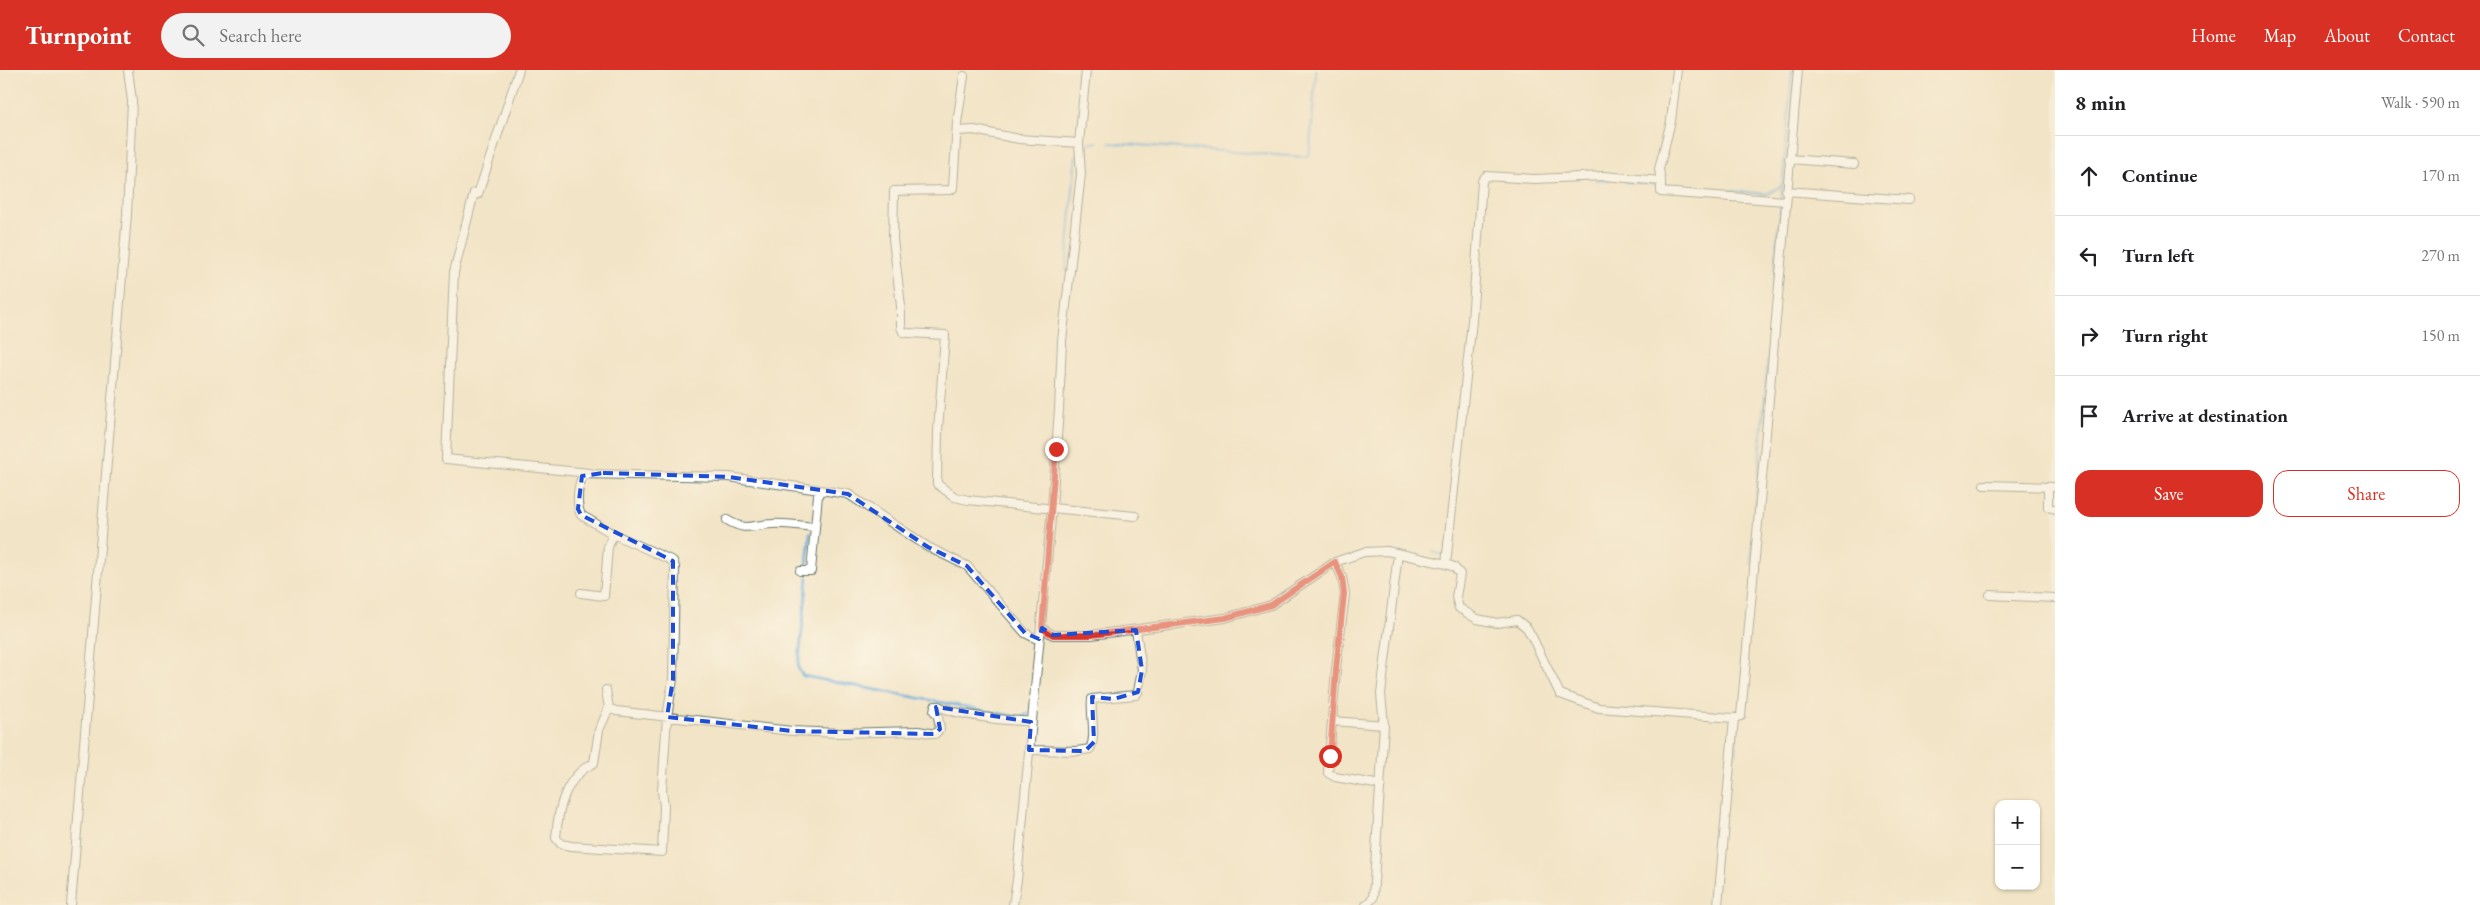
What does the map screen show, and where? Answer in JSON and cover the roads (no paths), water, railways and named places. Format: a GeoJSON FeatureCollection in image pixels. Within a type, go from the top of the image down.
{"type":"FeatureCollection","features":[{"type":"Feature","properties":{"kind":"street"},"geometry":{"type":"LineString","coordinates":[[71,905],[127,215],[132,101],[128,70]]}},
{"type":"Feature","properties":{"kind":"street"},"geometry":{"type":"LineString","coordinates":[[519,70],[478,194],[474,193],[454,272],[446,459],[592,473],[729,477],[848,494],[866,504],[928,547],[967,566],[1025,633],[1039,640]]}},
{"type":"Feature","properties":{"kind":"street"},"geometry":{"type":"LineString","coordinates":[[1013,905],[1017,880],[1039,640],[1042,628],[1048,508],[1060,409],[1062,341],[1081,174],[1079,143],[1086,70]]}},
{"type":"Feature","properties":{"kind":"street"},"geometry":{"type":"LineString","coordinates":[[1678,70],[1671,121],[1659,169],[1662,192],[1786,201]]}},
{"type":"Feature","properties":{"kind":"street"},"geometry":{"type":"LineString","coordinates":[[1718,905],[1738,717],[1798,70]]}},
{"type":"Feature","properties":{"kind":"street"},"geometry":{"type":"LineString","coordinates":[[964,76],[957,123],[958,130],[952,190],[894,191],[893,239],[901,306],[901,327],[903,332],[945,335],[937,450],[937,484],[956,497],[968,500],[1135,516]]}},
{"type":"Feature","properties":{"kind":"street"},"geometry":{"type":"LineString","coordinates":[[958,130],[974,130],[1019,139],[1079,143]]}},
{"type":"Feature","properties":{"kind":"street"},"geometry":{"type":"LineString","coordinates":[[1789,159],[1854,164]]}},
{"type":"Feature","properties":{"kind":"street"},"geometry":{"type":"LineString","coordinates":[[1446,564],[1472,321],[1482,181],[1486,176],[1534,179],[1567,176],[1604,176],[1661,181]]}},
{"type":"Feature","properties":{"kind":"street"},"geometry":{"type":"LineString","coordinates":[[1786,191],[1909,200]]}},
{"type":"Feature","properties":{"kind":"street"},"geometry":{"type":"LineString","coordinates":[[592,473],[584,474],[580,482],[578,509],[582,515],[613,534],[674,561],[673,678],[667,717],[662,790],[664,806],[662,852],[561,844],[556,838],[565,793],[576,776],[594,763],[599,730],[610,708],[606,690]]}},
{"type":"Feature","properties":{"kind":"street"},"geometry":{"type":"LineString","coordinates":[[1984,485],[2052,487],[2048,507],[2055,509]]}},
{"type":"Feature","properties":{"kind":"street"},"geometry":{"type":"LineString","coordinates":[[800,571],[811,571],[818,495],[822,490]]}},
{"type":"Feature","properties":{"kind":"street"},"geometry":{"type":"LineString","coordinates":[[727,520],[739,528],[771,524],[815,527]]}},
{"type":"Feature","properties":{"kind":"street"},"geometry":{"type":"LineString","coordinates":[[581,593],[604,596],[608,547],[613,534]]}},
{"type":"Feature","properties":{"kind":"street"},"geometry":{"type":"LineString","coordinates":[[1042,628],[1053,635],[1091,635],[1225,618],[1271,605],[1335,562],[1364,552],[1398,554],[1446,564],[1454,568],[1460,574],[1456,596],[1459,608],[1477,620],[1497,623],[1516,620],[1526,628],[1560,694],[1599,708],[1738,717]]}},
{"type":"Feature","properties":{"kind":"street"},"geometry":{"type":"LineString","coordinates":[[1366,905],[1373,898],[1384,724],[1381,694],[1389,642],[1398,554]]}},
{"type":"Feature","properties":{"kind":"street"},"geometry":{"type":"LineString","coordinates":[[1335,562],[1342,577],[1344,594],[1328,773],[1330,776],[1380,785]]}},
{"type":"Feature","properties":{"kind":"street"},"geometry":{"type":"LineString","coordinates":[[1990,595],[2055,598]]}},
{"type":"Feature","properties":{"kind":"street"},"geometry":{"type":"LineString","coordinates":[[1029,750],[1077,752],[1090,749],[1094,742],[1092,700],[1096,697],[1114,699],[1136,695],[1138,692],[1142,670],[1136,630]]}},
{"type":"Feature","properties":{"kind":"street"},"geometry":{"type":"LineString","coordinates":[[610,708],[616,711],[792,731],[839,733],[914,733],[918,731],[934,734],[940,729],[938,716],[934,711],[935,706],[972,716],[1015,722],[1031,721]]}},
{"type":"Feature","properties":{"kind":"street"},"geometry":{"type":"LineString","coordinates":[[1333,721],[1384,724]]}},
{"type":"Feature","properties":{"kind":"waterway"},"geometry":{"type":"LineString","coordinates":[[1110,143],[1305,157],[1309,154],[1310,148],[1316,70]]}},
{"type":"Feature","properties":{"kind":"waterway"},"geometry":{"type":"LineString","coordinates":[[1751,564],[1792,70]]}},
{"type":"Feature","properties":{"kind":"waterway"},"geometry":{"type":"LineString","coordinates":[[1083,145],[1097,142]]}},
{"type":"Feature","properties":{"kind":"waterway"},"geometry":{"type":"LineString","coordinates":[[1066,271],[1076,155]]}},
{"type":"Feature","properties":{"kind":"waterway"},"geometry":{"type":"LineString","coordinates":[[1596,180],[1610,180]]}},
{"type":"Feature","properties":{"kind":"waterway"},"geometry":{"type":"LineString","coordinates":[[1625,182],[1767,194],[1781,186]]}},
{"type":"Feature","properties":{"kind":"waterway"},"geometry":{"type":"LineString","coordinates":[[807,565],[810,533]]}},
{"type":"Feature","properties":{"kind":"waterway"},"geometry":{"type":"LineString","coordinates":[[1433,552],[1443,555],[1446,553]]}},
{"type":"Feature","properties":{"kind":"waterway"},"geometry":{"type":"LineString","coordinates":[[808,577],[798,668],[803,676],[1013,716],[1021,717],[1028,714]]}},
{"type":"Feature","properties":{"kind":"waterway"},"geometry":{"type":"LineString","coordinates":[[1735,754],[1738,719]]}}]}
